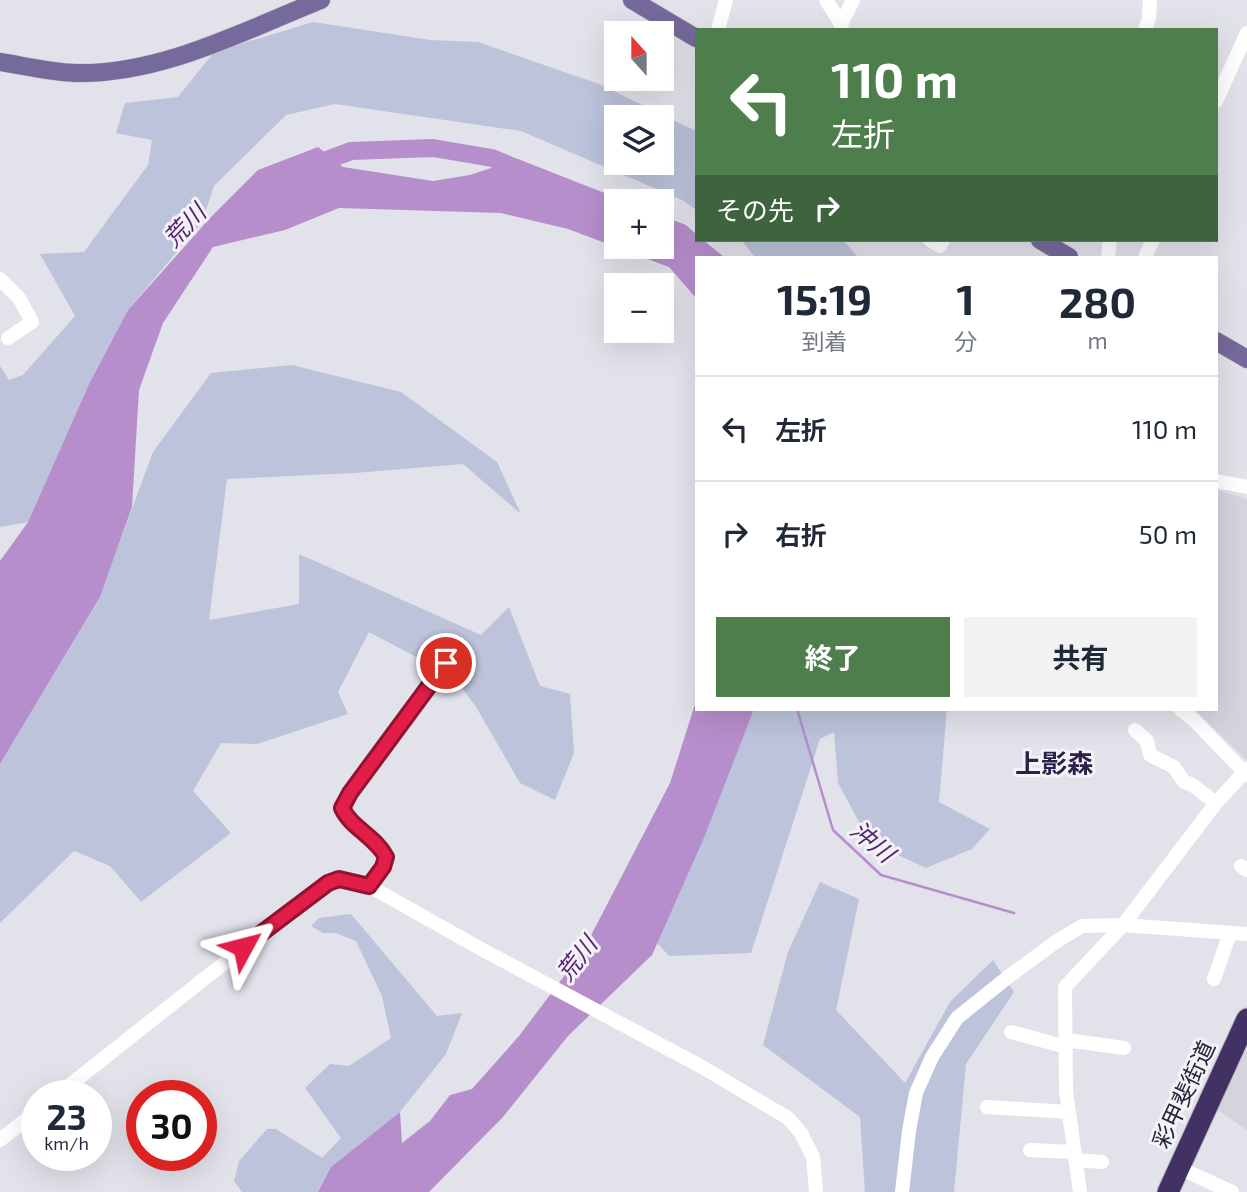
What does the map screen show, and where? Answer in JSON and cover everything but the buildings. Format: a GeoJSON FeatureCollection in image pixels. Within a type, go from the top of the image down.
{"type":"FeatureCollection","features":[{"type":"Feature","properties":{"kind":"highway","name":"彩甲斐街道"},"geometry":{"type":"LineString","coordinates":[[1168,1192],[1247,1019]]}},
{"type":"Feature","properties":{"kind":"main road"},"geometry":{"type":"LineString","coordinates":[[0,62],[74,73],[157,63],[321,0]]}},
{"type":"Feature","properties":{"kind":"main road"},"geometry":{"type":"LineString","coordinates":[[632,0],[695,37]]}},
{"type":"Feature","properties":{"kind":"main road"},"geometry":{"type":"LineString","coordinates":[[1043,242],[1067,256]]}},
{"type":"Feature","properties":{"kind":"main road"},"geometry":{"type":"LineString","coordinates":[[1218,342],[1247,359]]}},
{"type":"Feature","properties":{"kind":"street"},"geometry":{"type":"LineString","coordinates":[[719,28],[726,0]]}},
{"type":"Feature","properties":{"kind":"street"},"geometry":{"type":"LineString","coordinates":[[826,0],[841,27]]}},
{"type":"Feature","properties":{"kind":"street"},"geometry":{"type":"LineString","coordinates":[[841,27],[853,0]]}},
{"type":"Feature","properties":{"kind":"street"},"geometry":{"type":"LineString","coordinates":[[1146,28],[1150,0]]}},
{"type":"Feature","properties":{"kind":"street"},"geometry":{"type":"LineString","coordinates":[[1218,97],[1247,33]]}},
{"type":"Feature","properties":{"kind":"street"},"geometry":{"type":"LineString","coordinates":[[0,279],[19,298],[32,322],[8,338]]}},
{"type":"Feature","properties":{"kind":"street"},"geometry":{"type":"LineString","coordinates":[[1218,481],[1247,487]]}},
{"type":"Feature","properties":{"kind":"street"},"geometry":{"type":"LineString","coordinates":[[369,886],[383,867],[386,857],[380,845],[346,817],[342,808],[350,793],[446,663]]}},
{"type":"Feature","properties":{"kind":"street"},"geometry":{"type":"LineString","coordinates":[[1080,1192],[1069,1112],[1065,987],[1123,925],[1216,803],[1246,772],[1183,711]]}},
{"type":"Feature","properties":{"kind":"street"},"geometry":{"type":"LineString","coordinates":[[1135,730],[1147,741],[1150,755],[1174,767],[1184,782],[1191,784],[1216,803]]}},
{"type":"Feature","properties":{"kind":"street"},"geometry":{"type":"LineString","coordinates":[[76,1080],[319,888],[339,879],[369,886],[702,1067],[788,1118],[802,1133],[813,1157],[816,1192]]}},
{"type":"Feature","properties":{"kind":"street"},"geometry":{"type":"LineString","coordinates":[[902,1192],[916,1093],[932,1057],[957,1018],[1007,977],[1082,926],[1123,925],[1247,934]]}},
{"type":"Feature","properties":{"kind":"street"},"geometry":{"type":"LineString","coordinates":[[1214,979],[1230,933]]}},
{"type":"Feature","properties":{"kind":"street"},"geometry":{"type":"LineString","coordinates":[[1012,1032],[1066,1043],[1124,1048]]}},
{"type":"Feature","properties":{"kind":"street"},"geometry":{"type":"LineString","coordinates":[[987,1107],[1069,1112]]}},
{"type":"Feature","properties":{"kind":"street"},"geometry":{"type":"LineString","coordinates":[[0,1140],[21,1124]]}},
{"type":"Feature","properties":{"kind":"street"},"geometry":{"type":"LineString","coordinates":[[1030,1150],[1102,1161]]}},
{"type":"Feature","properties":{"kind":"street"},"geometry":{"type":"LineString","coordinates":[[1179,1168],[1232,1192]]}},
{"type":"Feature","properties":{"kind":"shaded area"},"geometry":{"type":"Polygon","coordinates":[[[313,22],[430,40],[478,42],[599,84],[604,86],[604,91],[613,91],[642,105],[604,105],[604,167],[521,131],[335,104],[286,115],[214,186],[202,222],[128,310],[89,384],[28,522],[0,527],[0,366],[9,380],[23,375],[75,316],[40,254],[84,252],[148,165],[152,140],[116,133],[125,103],[178,97],[214,52],[313,22]]]}},
{"type":"Feature","properties":{"kind":"shaded area"},"geometry":{"type":"Polygon","coordinates":[[[674,120],[695,131],[695,209],[674,197],[674,189],[656,189],[624,175],[674,175],[674,120]]]}},
{"type":"Feature","properties":{"kind":"shaded area"},"geometry":{"type":"Polygon","coordinates":[[[318,147],[343,167],[433,181],[470,175],[518,159],[604,193],[604,243],[568,229],[501,213],[339,208],[285,230],[213,247],[163,323],[139,390],[132,507],[100,597],[0,764],[0,561],[28,522],[89,384],[128,310],[210,218],[258,170],[318,147]]]}},
{"type":"Feature","properties":{"kind":"shaded area"},"geometry":{"type":"Polygon","coordinates":[[[674,220],[686,225],[695,233],[695,242],[705,242],[723,256],[695,256],[695,297],[669,267],[648,259],[674,259],[674,220]]]}},
{"type":"Feature","properties":{"kind":"shaded area"},"geometry":{"type":"Polygon","coordinates":[[[743,242],[845,242],[857,256],[754,256],[743,242]]]}},
{"type":"Feature","properties":{"kind":"shaded area"},"geometry":{"type":"Polygon","coordinates":[[[292,365],[401,392],[497,462],[521,514],[463,464],[227,479],[209,620],[299,604],[299,554],[481,635],[509,607],[540,686],[570,694],[574,753],[555,800],[520,783],[476,707],[454,677],[369,632],[338,692],[348,714],[257,744],[221,743],[193,791],[231,833],[141,902],[110,866],[74,851],[0,923],[0,764],[98,601],[153,452],[211,373],[292,365]]]}},
{"type":"Feature","properties":{"kind":"shaded area"},"geometry":{"type":"Polygon","coordinates":[[[1218,491],[1247,499],[1247,760],[1196,711],[1218,711],[1218,491]]]}},
{"type":"Feature","properties":{"kind":"shaded area"},"geometry":{"type":"Polygon","coordinates":[[[695,704],[695,711],[753,711],[703,840],[652,955],[568,1036],[503,1117],[429,1192],[318,1192],[331,1167],[400,1112],[402,1143],[430,1121],[450,1095],[472,1089],[519,1036],[583,951],[670,783],[695,704]]]}},
{"type":"Feature","properties":{"kind":"shaded area"},"geometry":{"type":"Polygon","coordinates":[[[737,711],[947,711],[939,802],[990,829],[972,849],[926,868],[870,842],[838,783],[834,732],[820,739],[751,953],[669,956],[648,933],[737,711]]]}},
{"type":"Feature","properties":{"kind":"shaded area"},"geometry":{"type":"Polygon","coordinates":[[[820,882],[859,899],[836,1010],[905,1083],[950,1002],[993,960],[1014,992],[966,1064],[954,1192],[865,1192],[860,1117],[763,1045],[788,952],[820,882]]]}},
{"type":"Feature","properties":{"kind":"shaded area"},"geometry":{"type":"Polygon","coordinates":[[[351,914],[437,1016],[462,1013],[446,1054],[400,1112],[331,1167],[318,1192],[242,1192],[234,1181],[239,1161],[267,1129],[276,1129],[322,1158],[341,1138],[305,1088],[330,1064],[349,1066],[391,1038],[382,996],[356,941],[336,933],[323,933],[311,926],[319,918],[351,914]]]}},
{"type":"Feature","properties":{"kind":"shaded area"},"geometry":{"type":"Polygon","coordinates":[[[1242,1050],[1247,1052],[1247,1130],[1216,1109],[1242,1050]]]}},
{"type":"Feature","properties":{"kind":"waterway","name":"荒川"},"geometry":{"type":"LineString","coordinates":[[311,166],[351,151],[433,148],[492,158],[525,172]]}},
{"type":"Feature","properties":{"kind":"waterway","name":"沖川"},"geometry":{"type":"LineString","coordinates":[[798,711],[833,830],[881,875],[1014,913]]}},
{"type":"Feature","properties":{"kind":"district","name":"上影森"},"geometry":{"type":"Point","coordinates":[1054,762]}},
{"type":"Feature","properties":{"kind":"route"},"geometry":{"type":"LineString","coordinates":[[243,947],[319,888],[339,879],[369,886],[383,867],[386,857],[380,845],[346,817],[342,808],[350,793],[446,663]]}}]}
